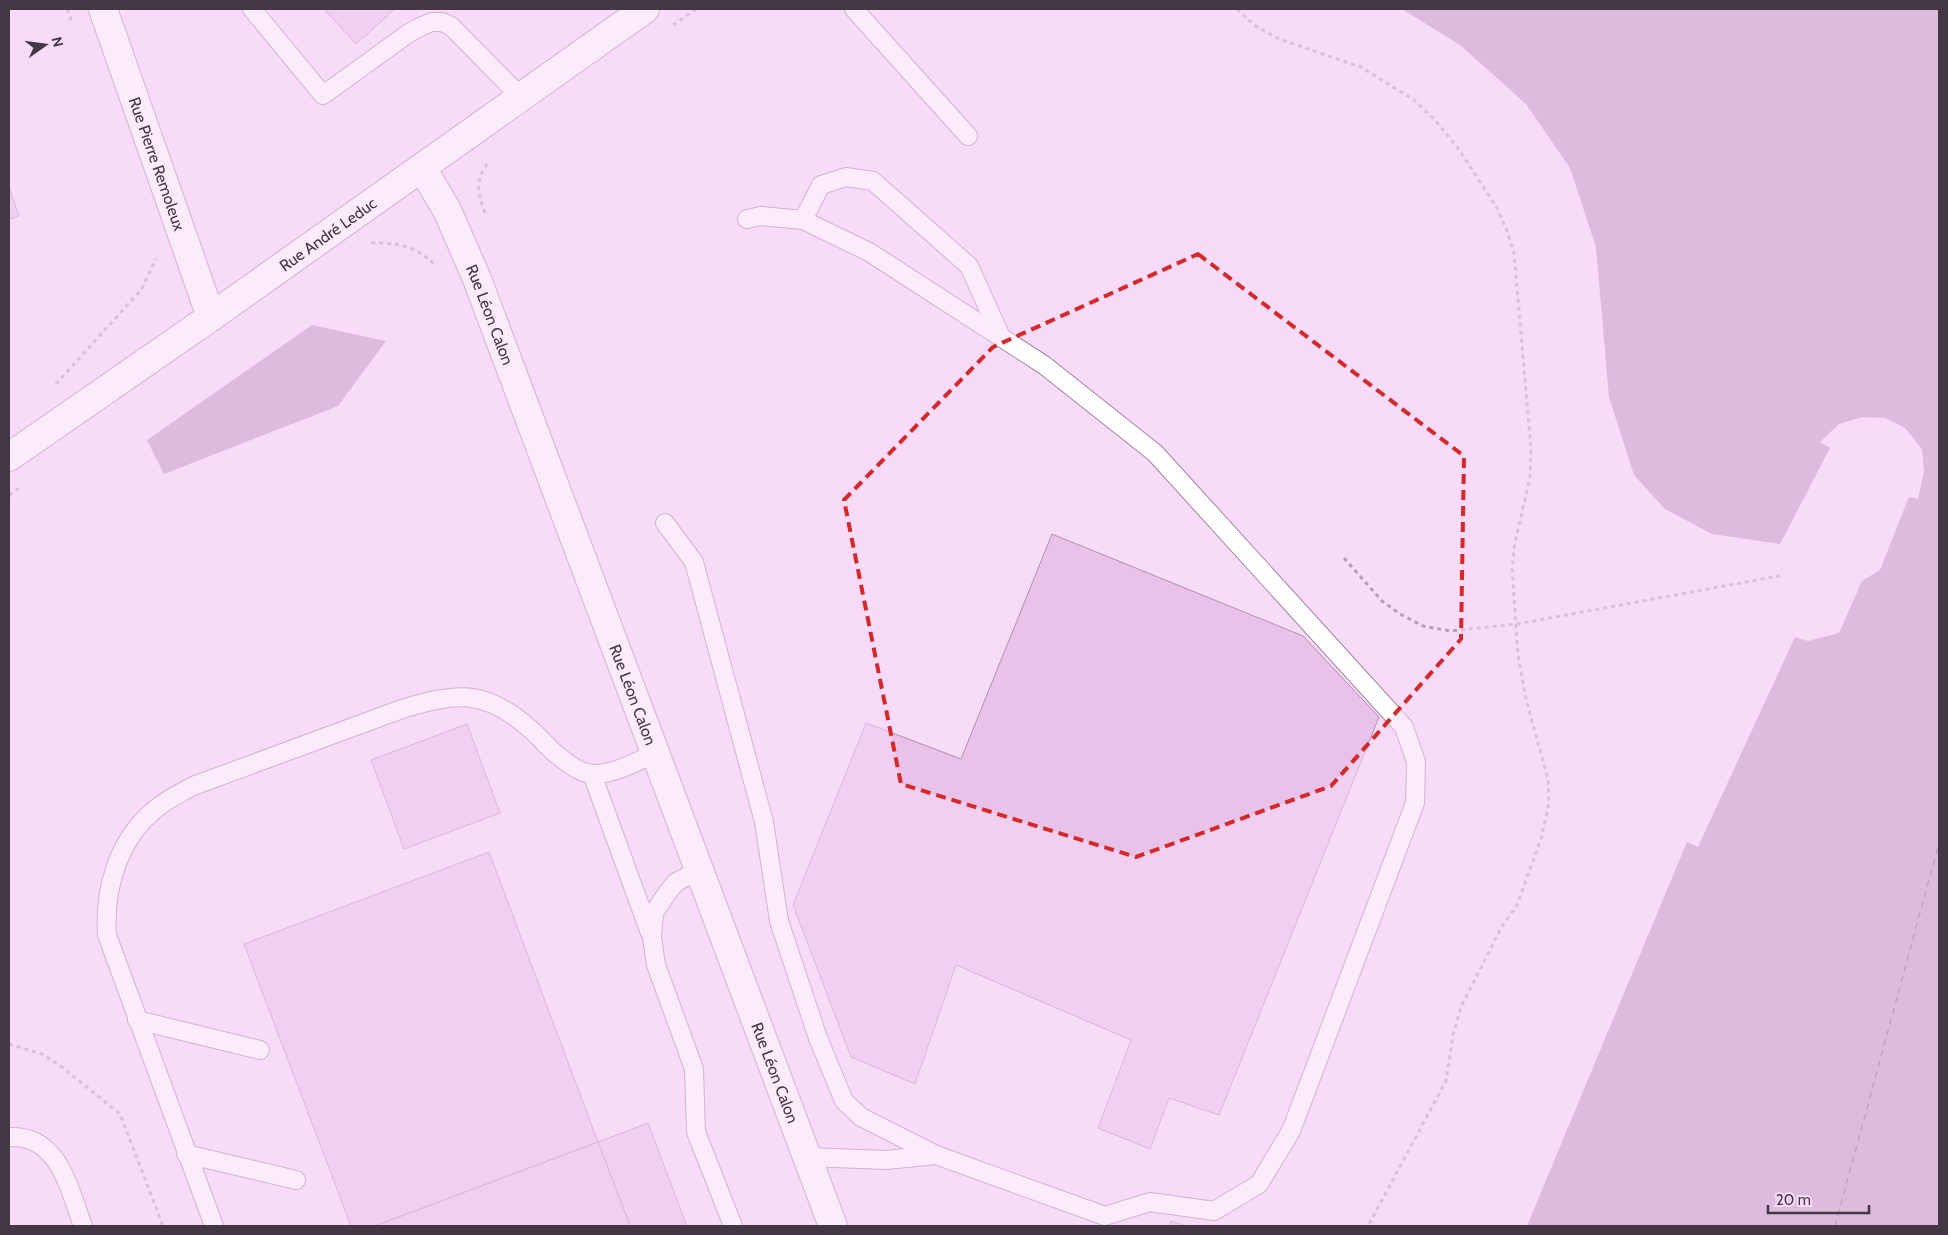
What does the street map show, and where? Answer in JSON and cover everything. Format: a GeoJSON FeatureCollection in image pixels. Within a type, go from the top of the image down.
{"type":"FeatureCollection","features":[{"type":"Feature","properties":{"kind":"street","name":"Rue Pierre Remoleux"},"geometry":{"type":"LineString","coordinates":[[103,9],[211,318]]}},
{"type":"Feature","properties":{"kind":"street","name":"Rue André Leduc"},"geometry":{"type":"LineString","coordinates":[[9,458],[211,318],[645,9]]}},
{"type":"Feature","properties":{"kind":"street","name":"Rue Léon Calon"},"geometry":{"type":"LineString","coordinates":[[422,168],[447,210],[477,279],[833,1226]]}},
{"type":"Feature","properties":{"kind":"lane"},"geometry":{"type":"LineString","coordinates":[[252,9],[323,95],[408,34],[432,22],[442,22],[451,26],[521,97]]}},
{"type":"Feature","properties":{"kind":"lane"},"geometry":{"type":"LineString","coordinates":[[854,9],[968,136]]}},
{"type":"Feature","properties":{"kind":"lane"},"geometry":{"type":"LineString","coordinates":[[803,220],[821,185],[846,177],[873,181],[969,266],[1001,337]]}},
{"type":"Feature","properties":{"kind":"lane"},"geometry":{"type":"LineString","coordinates":[[665,523],[694,562],[764,822],[778,920],[818,1038],[844,1101],[861,1117],[936,1155],[1105,1216],[1150,1202],[1214,1210],[1259,1184],[1291,1131],[1415,803],[1416,762],[1404,727],[1155,453],[1044,365],[869,252],[803,220],[762,216],[747,219]]}},
{"type":"Feature","properties":{"kind":"lane"},"geometry":{"type":"LineString","coordinates":[[214,1226],[106,935],[105,912],[110,885],[118,860],[134,831],[151,812],[193,786],[436,698],[463,696],[487,700],[510,712],[574,768],[592,774],[607,773],[655,754]]}},
{"type":"Feature","properties":{"kind":"lane"},"geometry":{"type":"LineString","coordinates":[[592,774],[652,937],[656,965],[694,1069],[696,1132],[733,1226]]}},
{"type":"Feature","properties":{"kind":"lane"},"geometry":{"type":"LineString","coordinates":[[652,937],[654,913],[665,896],[676,883],[698,870]]}},
{"type":"Feature","properties":{"kind":"lane"},"geometry":{"type":"LineString","coordinates":[[137,1020],[260,1050]]}},
{"type":"Feature","properties":{"kind":"lane"},"geometry":{"type":"LineString","coordinates":[[9,1137],[19,1136],[40,1143],[61,1166],[83,1226]]}},
{"type":"Feature","properties":{"kind":"lane"},"geometry":{"type":"LineString","coordinates":[[186,1154],[296,1180]]}},
{"type":"Feature","properties":{"kind":"lane"},"geometry":{"type":"LineString","coordinates":[[807,1157],[886,1160],[936,1155]]}},
{"type":"Feature","properties":{"kind":"path"},"geometry":{"type":"LineString","coordinates":[[67,9],[74,27]]}},
{"type":"Feature","properties":{"kind":"path"},"geometry":{"type":"LineString","coordinates":[[666,30],[696,9]]}},
{"type":"Feature","properties":{"kind":"path"},"geometry":{"type":"LineString","coordinates":[[1237,9],[1254,25],[1279,39],[1360,67],[1414,100],[1434,119],[1458,148],[1497,208],[1508,231],[1514,253],[1531,449],[1530,478],[1515,542],[1512,568],[1518,655],[1526,699],[1548,779],[1549,803],[1541,839],[1517,905],[1501,928],[1461,1008],[1453,1035],[1446,1081],[1368,1226]]}},
{"type":"Feature","properties":{"kind":"path"},"geometry":{"type":"LineString","coordinates":[[488,220],[478,195],[480,173],[492,156]]}},
{"type":"Feature","properties":{"kind":"path"},"geometry":{"type":"LineString","coordinates":[[370,244],[397,243],[425,255],[437,268]]}},
{"type":"Feature","properties":{"kind":"path"},"geometry":{"type":"LineString","coordinates":[[56,384],[142,290],[156,260],[153,251]]}},
{"type":"Feature","properties":{"kind":"path"},"geometry":{"type":"LineString","coordinates":[[1344,558],[1382,602],[1423,626],[1450,631],[1517,624],[1784,575]]}},
{"type":"Feature","properties":{"kind":"path"},"geometry":{"type":"LineString","coordinates":[[9,1044],[42,1054],[62,1066],[120,1114],[163,1226]]}},
{"type":"Feature","properties":{"kind":"highlighted area"},"geometry":{"type":"Polygon","coordinates":[[[1198,254],[1464,456],[1461,639],[1331,786],[1136,857],[901,784],[844,500],[993,347],[1198,254]]]}},
{"type":"Feature","properties":{"kind":"shaded area"},"geometry":{"type":"Polygon","coordinates":[[[1402,9],[1939,9],[1939,1226],[1527,1226],[1687,842],[1698,847],[1795,637],[1808,641],[1839,633],[1862,581],[1880,570],[1909,497],[1918,499],[1924,472],[1922,449],[1905,428],[1885,418],[1862,417],[1839,424],[1820,442],[1830,448],[1780,544],[1712,534],[1665,509],[1634,475],[1609,397],[1596,247],[1570,168],[1526,104],[1460,45],[1402,9]]]}},
{"type":"Feature","properties":{"kind":"shaded area"},"geometry":{"type":"Polygon","coordinates":[[[312,325],[386,341],[338,406],[164,474],[147,440],[312,325]]]}},
{"type":"Feature","properties":{"kind":"building"},"geometry":{"type":"Polygon","coordinates":[[[324,9],[395,9],[356,44],[324,9]]]}},
{"type":"Feature","properties":{"kind":"building"},"geometry":{"type":"Polygon","coordinates":[[[9,187],[19,216],[9,219],[9,187]]]}},
{"type":"Feature","properties":{"kind":"building"},"geometry":{"type":"Polygon","coordinates":[[[1052,534],[1303,636],[1379,717],[1219,1115],[1169,1098],[1150,1149],[1098,1128],[1131,1040],[956,965],[915,1084],[851,1057],[793,905],[866,723],[961,759],[1052,534]]]}},
{"type":"Feature","properties":{"kind":"building"},"geometry":{"type":"Polygon","coordinates":[[[467,724],[500,813],[404,849],[371,760],[467,724]]]}},
{"type":"Feature","properties":{"kind":"building"},"geometry":{"type":"Polygon","coordinates":[[[489,852],[598,1142],[375,1226],[351,1226],[244,944],[489,852]]]}},
{"type":"Feature","properties":{"kind":"building"},"geometry":{"type":"Polygon","coordinates":[[[648,1123],[687,1226],[630,1226],[598,1142],[648,1123]]]}},
{"type":"Feature","properties":{"kind":"building"},"geometry":{"type":"Polygon","coordinates":[[[598,1142],[630,1226],[375,1226],[598,1142]]]}},
{"type":"Feature","properties":{"kind":"building"},"geometry":{"type":"Polygon","coordinates":[[[1171,1221],[1186,1226],[1169,1226],[1171,1221]]]}},
{"type":"Feature","properties":{"kind":"ferry route"},"geometry":{"type":"LineString","coordinates":[[1835,1226],[1939,843]]}}]}
